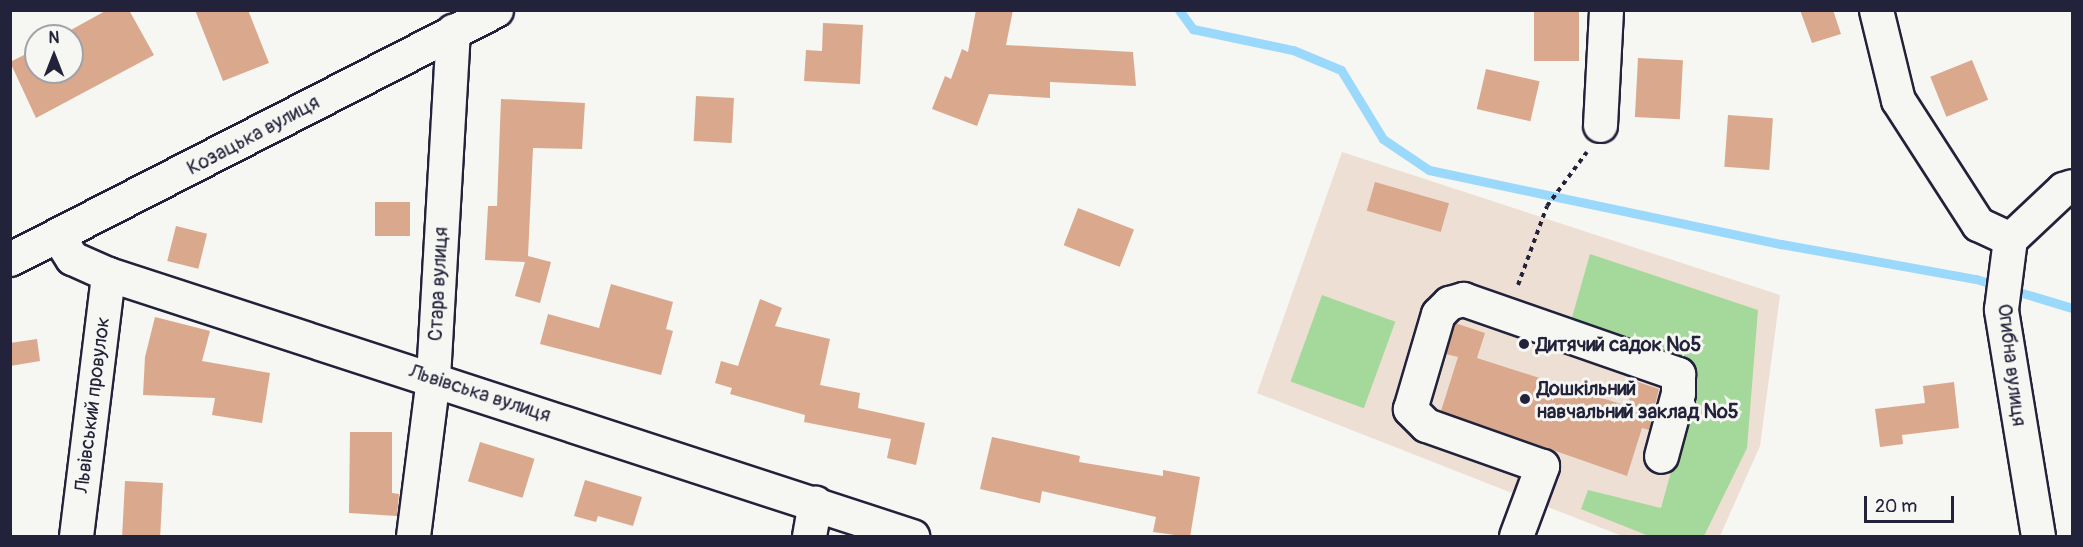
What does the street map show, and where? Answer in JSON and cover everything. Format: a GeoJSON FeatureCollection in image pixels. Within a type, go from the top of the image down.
{"type":"FeatureCollection","features":[{"type":"Feature","properties":{"kind":"street","name":"Козацька вулиця"},"geometry":{"type":"LineString","coordinates":[[10,259],[496,10]]}},
{"type":"Feature","properties":{"kind":"street"},"geometry":{"type":"LineString","coordinates":[[1600,125],[1606,10]]}},
{"type":"Feature","properties":{"kind":"street"},"geometry":{"type":"LineString","coordinates":[[1876,10],[1898,100],[1978,224],[2008,252],[2063,189],[2073,186]]}},
{"type":"Feature","properties":{"kind":"street","name":"Стара вулиця"},"geometry":{"type":"LineString","coordinates":[[413,537],[433,377],[453,31]]}},
{"type":"Feature","properties":{"kind":"street","name":"Львівська вулиця"},"geometry":{"type":"LineString","coordinates":[[58,236],[72,258],[108,274],[433,377],[912,537]]}},
{"type":"Feature","properties":{"kind":"street","name":"Огибна вулиця"},"geometry":{"type":"LineString","coordinates":[[2008,252],[2001,309],[2038,537]]}},
{"type":"Feature","properties":{"kind":"street","name":"Львівський провулок"},"geometry":{"type":"LineString","coordinates":[[76,537],[108,274]]}},
{"type":"Feature","properties":{"kind":"street"},"geometry":{"type":"LineString","coordinates":[[1516,537],[1542,466],[1426,424],[1410,409],[1438,314],[1449,303],[1463,299],[1508,317],[1678,374],[1678,393],[1661,456]]}},
{"type":"Feature","properties":{"kind":"street"},"geometry":{"type":"LineString","coordinates":[[809,537],[815,503]]}},
{"type":"Feature","properties":{"kind":"path"},"geometry":{"type":"LineString","coordinates":[[1508,317],[1547,206],[1568,180]]}},
{"type":"Feature","properties":{"kind":"shaded area","name":"Дитячий садок №5"},"geometry":{"type":"Polygon","coordinates":[[[1342,152],[1780,295],[1760,446],[1720,536],[1622,536],[1257,393],[1342,152]]]}},
{"type":"Feature","properties":{"kind":"green space"},"geometry":{"type":"Polygon","coordinates":[[[1590,254],[1758,310],[1747,448],[1704,536],[1649,536],[1581,509],[1588,490],[1661,508],[1693,392],[1571,321],[1590,254]]]}},
{"type":"Feature","properties":{"kind":"green space"},"geometry":{"type":"Polygon","coordinates":[[[1322,295],[1395,322],[1364,408],[1291,381],[1322,295]]]}},
{"type":"Feature","properties":{"kind":"building"},"geometry":{"type":"Polygon","coordinates":[[[107,10],[129,10],[154,55],[36,118],[10,62],[24,55],[24,84],[84,84],[84,24],[82,24],[107,10]]]}},
{"type":"Feature","properties":{"kind":"building"},"geometry":{"type":"Polygon","coordinates":[[[195,10],[248,10],[269,63],[223,81],[195,10]]]}},
{"type":"Feature","properties":{"kind":"building"},"geometry":{"type":"Polygon","coordinates":[[[976,10],[1013,10],[1006,45],[1133,52],[1136,86],[1050,82],[1050,98],[989,94],[977,126],[932,109],[945,76],[951,79],[962,49],[968,52],[976,10]]]}},
{"type":"Feature","properties":{"kind":"building"},"geometry":{"type":"Polygon","coordinates":[[[1534,10],[1579,10],[1579,61],[1534,61],[1534,10]]]}},
{"type":"Feature","properties":{"kind":"building"},"geometry":{"type":"Polygon","coordinates":[[[1800,10],[1833,10],[1841,34],[1812,43],[1800,10]]]}},
{"type":"Feature","properties":{"kind":"building"},"geometry":{"type":"Polygon","coordinates":[[[823,23],[863,25],[860,84],[804,81],[806,50],[822,51],[823,23]]]}},
{"type":"Feature","properties":{"kind":"building"},"geometry":{"type":"Polygon","coordinates":[[[1638,58],[1683,60],[1680,119],[1635,117],[1638,58]]]}},
{"type":"Feature","properties":{"kind":"building"},"geometry":{"type":"Polygon","coordinates":[[[1972,60],[1988,100],[1946,117],[1930,77],[1972,60]]]}},
{"type":"Feature","properties":{"kind":"building"},"geometry":{"type":"Polygon","coordinates":[[[1486,69],[1540,81],[1530,121],[1477,109],[1486,69]]]}},
{"type":"Feature","properties":{"kind":"building"},"geometry":{"type":"Polygon","coordinates":[[[696,96],[734,98],[732,143],[694,141],[696,96]]]}},
{"type":"Feature","properties":{"kind":"building"},"geometry":{"type":"Polygon","coordinates":[[[501,99],[585,103],[582,149],[533,148],[528,256],[551,262],[540,303],[515,296],[525,262],[485,260],[488,206],[497,206],[501,99]]]}},
{"type":"Feature","properties":{"kind":"building"},"geometry":{"type":"Polygon","coordinates":[[[1728,115],[1773,118],[1769,170],[1724,167],[1728,115]]]}},
{"type":"Feature","properties":{"kind":"building"},"geometry":{"type":"Polygon","coordinates":[[[1375,182],[1449,203],[1441,232],[1367,211],[1375,182]]]}},
{"type":"Feature","properties":{"kind":"building"},"geometry":{"type":"Polygon","coordinates":[[[375,202],[410,202],[410,236],[375,236],[375,202]]]}},
{"type":"Feature","properties":{"kind":"building"},"geometry":{"type":"Polygon","coordinates":[[[1078,208],[1134,230],[1120,267],[1064,245],[1078,208]]]}},
{"type":"Feature","properties":{"kind":"building"},"geometry":{"type":"Polygon","coordinates":[[[176,226],[207,234],[198,269],[167,261],[176,226]]]}},
{"type":"Feature","properties":{"kind":"building"},"geometry":{"type":"Polygon","coordinates":[[[611,284],[673,302],[666,329],[673,331],[661,375],[540,344],[548,314],[599,328],[611,284]]]}},
{"type":"Feature","properties":{"kind":"building"},"geometry":{"type":"Polygon","coordinates":[[[760,299],[782,308],[775,326],[830,339],[820,385],[860,393],[858,408],[925,423],[916,465],[887,458],[891,439],[804,422],[805,415],[730,394],[732,388],[715,383],[721,361],[738,366],[760,299]]]}},
{"type":"Feature","properties":{"kind":"building"},"geometry":{"type":"Polygon","coordinates":[[[155,317],[210,331],[202,361],[270,373],[262,423],[212,415],[215,398],[143,395],[145,357],[155,317]]]}},
{"type":"Feature","properties":{"kind":"building","name":"Дошкільний навчальний заклад №5"},"geometry":{"type":"Polygon","coordinates":[[[1455,323],[1485,333],[1477,358],[1627,406],[1635,381],[1659,389],[1649,430],[1642,428],[1627,476],[1441,411],[1458,357],[1446,354],[1455,323]]]}},
{"type":"Feature","properties":{"kind":"building"},"geometry":{"type":"Polygon","coordinates":[[[37,339],[40,361],[10,366],[10,343],[37,339]]]}},
{"type":"Feature","properties":{"kind":"building"},"geometry":{"type":"Polygon","coordinates":[[[1954,382],[1959,428],[1902,435],[1903,444],[1880,447],[1875,409],[1925,403],[1923,386],[1954,382]]]}},
{"type":"Feature","properties":{"kind":"building"},"geometry":{"type":"Polygon","coordinates":[[[350,432],[392,432],[392,493],[399,494],[397,516],[349,513],[350,432]]]}},
{"type":"Feature","properties":{"kind":"building"},"geometry":{"type":"Polygon","coordinates":[[[992,437],[1080,456],[1079,462],[1163,476],[1163,470],[1200,477],[1190,537],[1153,532],[1156,517],[1042,491],[1040,503],[980,489],[992,437]]]}},
{"type":"Feature","properties":{"kind":"building"},"geometry":{"type":"Polygon","coordinates":[[[480,442],[535,459],[523,498],[468,481],[480,442]]]}},
{"type":"Feature","properties":{"kind":"building"},"geometry":{"type":"Polygon","coordinates":[[[585,480],[642,497],[633,526],[598,516],[596,522],[574,516],[585,480]]]}},
{"type":"Feature","properties":{"kind":"building"},"geometry":{"type":"Polygon","coordinates":[[[125,481],[163,483],[160,536],[122,535],[125,481]]]}},
{"type":"Feature","properties":{"kind":"waterway"},"geometry":{"type":"LineString","coordinates":[[1179,10],[1193,29],[1293,50],[1341,70],[1383,139],[1429,170],[1781,244],[1976,279],[2072,308]]}},
{"type":"Feature","properties":{"kind":"place","name":"Дитячий садок №5"},"geometry":{"type":"Point","coordinates":[1524,344]}},
{"type":"Feature","properties":{"kind":"place","name":"Дошкільний навчальний заклад №5"},"geometry":{"type":"Point","coordinates":[1525,399]}}]}
